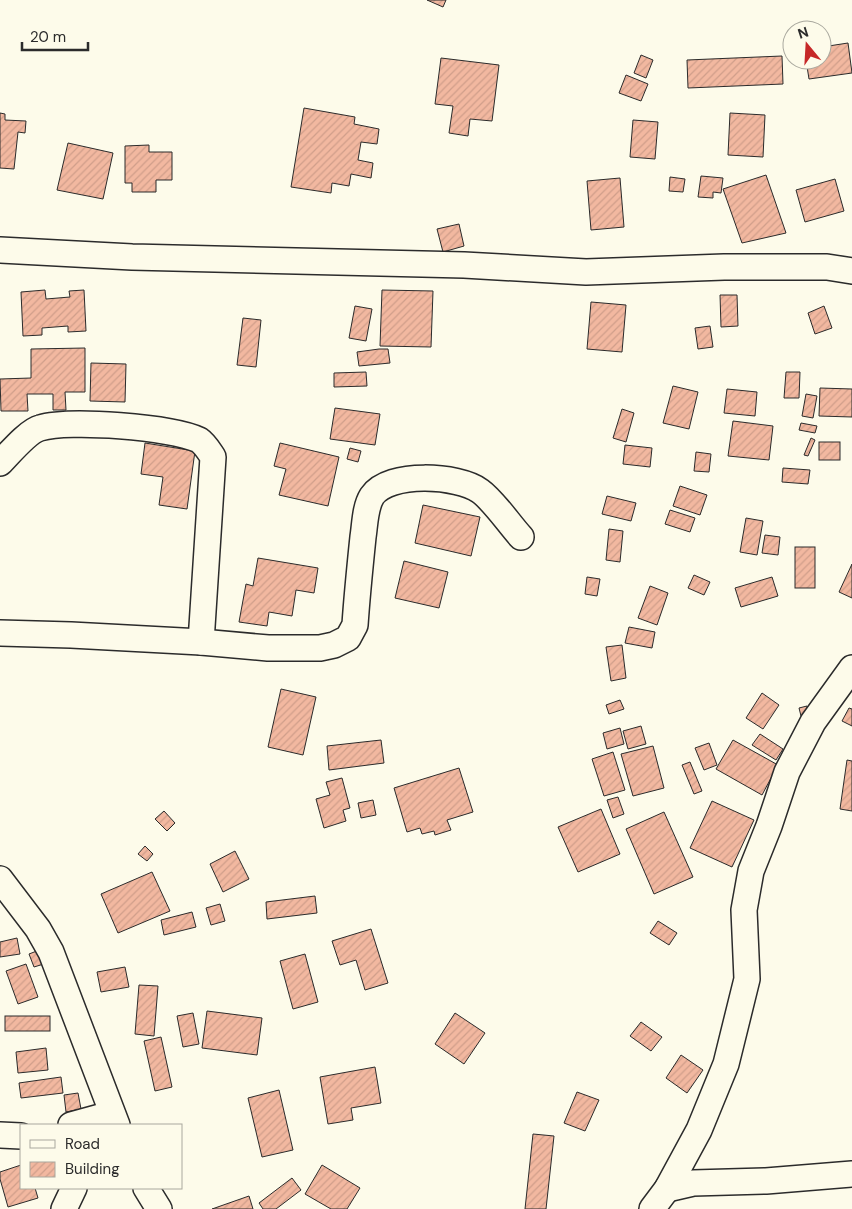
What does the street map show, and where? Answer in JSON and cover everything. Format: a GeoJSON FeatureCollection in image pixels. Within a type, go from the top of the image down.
{"type":"FeatureCollection","features":[{"type":"Feature","properties":{"kind":"street"},"geometry":{"type":"LineString","coordinates":[[0,250],[132,257],[464,265],[586,272],[724,267],[827,267],[852,271]]}},
{"type":"Feature","properties":{"kind":"street"},"geometry":{"type":"LineString","coordinates":[[0,463],[20,442],[38,428],[55,426],[116,426],[175,434],[200,441],[208,448],[213,458],[201,642]]}},
{"type":"Feature","properties":{"kind":"street"},"geometry":{"type":"LineString","coordinates":[[0,633],[201,642],[268,648],[320,648],[334,645],[348,638],[355,625],[366,514],[372,496],[385,485],[397,481],[447,479],[469,484],[492,502],[520,537]]}},
{"type":"Feature","properties":{"kind":"street"},"geometry":{"type":"LineString","coordinates":[[652,1209],[667,1189],[699,1130],[726,1064],[747,979],[744,910],[751,871],[769,826],[787,772],[813,722],[852,668]]}},
{"type":"Feature","properties":{"kind":"street"},"geometry":{"type":"LineString","coordinates":[[0,879],[38,929],[51,952],[106,1117],[74,1124]]}},
{"type":"Feature","properties":{"kind":"street"},"geometry":{"type":"LineString","coordinates":[[0,1135],[20,1136]]}},
{"type":"Feature","properties":{"kind":"street"},"geometry":{"type":"LineString","coordinates":[[667,1189],[693,1183],[852,1174]]}},
{"type":"Feature","properties":{"kind":"street"},"geometry":{"type":"LineString","coordinates":[[64,1209],[74,1189]]}},
{"type":"Feature","properties":{"kind":"street"},"geometry":{"type":"LineString","coordinates":[[147,1189],[159,1209]]}},
{"type":"Feature","properties":{"kind":"building"},"geometry":{"type":"Polygon","coordinates":[[[427,0],[446,0],[443,7],[427,0]]]}},
{"type":"Feature","properties":{"kind":"building"},"geometry":{"type":"Polygon","coordinates":[[[848,43],[852,73],[809,79],[808,70],[832,70],[832,45],[848,43]]]}},
{"type":"Feature","properties":{"kind":"building"},"geometry":{"type":"Polygon","coordinates":[[[641,55],[653,60],[646,78],[634,73],[641,55]]]}},
{"type":"Feature","properties":{"kind":"building"},"geometry":{"type":"Polygon","coordinates":[[[782,56],[783,84],[688,88],[687,60],[782,56]]]}},
{"type":"Feature","properties":{"kind":"building"},"geometry":{"type":"Polygon","coordinates":[[[441,58],[499,65],[492,121],[470,119],[468,136],[449,133],[453,106],[435,104],[441,58]]]}},
{"type":"Feature","properties":{"kind":"building"},"geometry":{"type":"Polygon","coordinates":[[[626,75],[648,84],[641,101],[619,93],[626,75]]]}},
{"type":"Feature","properties":{"kind":"building"},"geometry":{"type":"Polygon","coordinates":[[[304,108],[355,117],[354,124],[379,129],[377,144],[361,142],[358,160],[373,163],[371,178],[351,174],[349,186],[332,183],[331,193],[291,187],[304,108]]]}},
{"type":"Feature","properties":{"kind":"building"},"geometry":{"type":"Polygon","coordinates":[[[0,113],[5,114],[5,120],[26,121],[25,133],[18,132],[14,169],[0,168],[0,113]]]}},
{"type":"Feature","properties":{"kind":"building"},"geometry":{"type":"Polygon","coordinates":[[[730,113],[765,115],[763,157],[728,155],[730,113]]]}},
{"type":"Feature","properties":{"kind":"building"},"geometry":{"type":"Polygon","coordinates":[[[633,120],[658,122],[655,159],[630,157],[633,120]]]}},
{"type":"Feature","properties":{"kind":"building"},"geometry":{"type":"Polygon","coordinates":[[[68,143],[113,153],[103,199],[57,190],[68,143]]]}},
{"type":"Feature","properties":{"kind":"building"},"geometry":{"type":"Polygon","coordinates":[[[149,145],[149,152],[172,152],[172,180],[156,180],[156,192],[132,192],[132,183],[125,183],[125,146],[149,145]]]}},
{"type":"Feature","properties":{"kind":"building"},"geometry":{"type":"Polygon","coordinates":[[[766,175],[786,233],[742,243],[723,189],[766,175]]]}},
{"type":"Feature","properties":{"kind":"building"},"geometry":{"type":"Polygon","coordinates":[[[701,176],[723,178],[721,193],[713,192],[713,198],[698,197],[701,176]]]}},
{"type":"Feature","properties":{"kind":"building"},"geometry":{"type":"Polygon","coordinates":[[[670,177],[685,179],[683,192],[669,191],[670,177]]]}},
{"type":"Feature","properties":{"kind":"building"},"geometry":{"type":"Polygon","coordinates":[[[620,178],[624,227],[591,230],[587,181],[620,178]]]}},
{"type":"Feature","properties":{"kind":"building"},"geometry":{"type":"Polygon","coordinates":[[[835,179],[844,211],[805,222],[796,190],[835,179]]]}},
{"type":"Feature","properties":{"kind":"building"},"geometry":{"type":"Polygon","coordinates":[[[459,224],[464,246],[443,252],[437,229],[459,224]]]}},
{"type":"Feature","properties":{"kind":"building"},"geometry":{"type":"Polygon","coordinates":[[[45,290],[46,299],[70,297],[69,291],[84,290],[86,331],[68,332],[68,326],[42,328],[42,335],[23,336],[21,292],[45,290]]]}},
{"type":"Feature","properties":{"kind":"building"},"geometry":{"type":"Polygon","coordinates":[[[382,290],[433,291],[431,347],[380,346],[382,290]]]}},
{"type":"Feature","properties":{"kind":"building"},"geometry":{"type":"Polygon","coordinates":[[[720,295],[737,295],[738,326],[721,327],[720,295]]]}},
{"type":"Feature","properties":{"kind":"building"},"geometry":{"type":"Polygon","coordinates":[[[591,302],[626,305],[622,352],[587,349],[591,302]]]}},
{"type":"Feature","properties":{"kind":"building"},"geometry":{"type":"Polygon","coordinates":[[[355,306],[372,309],[366,341],[349,338],[355,306]]]}},
{"type":"Feature","properties":{"kind":"building"},"geometry":{"type":"Polygon","coordinates":[[[824,306],[832,328],[815,334],[808,313],[824,306]]]}},
{"type":"Feature","properties":{"kind":"building"},"geometry":{"type":"Polygon","coordinates":[[[243,318],[261,320],[256,367],[237,365],[243,318]]]}},
{"type":"Feature","properties":{"kind":"building"},"geometry":{"type":"Polygon","coordinates":[[[710,326],[713,347],[698,349],[695,328],[710,326]]]}},
{"type":"Feature","properties":{"kind":"building"},"geometry":{"type":"Polygon","coordinates":[[[85,348],[85,392],[65,392],[66,410],[53,410],[53,394],[27,394],[28,411],[1,411],[0,379],[31,378],[31,349],[85,348]]]}},
{"type":"Feature","properties":{"kind":"building"},"geometry":{"type":"Polygon","coordinates":[[[388,349],[390,363],[359,366],[357,352],[388,349]]]}},
{"type":"Feature","properties":{"kind":"building"},"geometry":{"type":"Polygon","coordinates":[[[91,363],[126,364],[125,402],[90,401],[91,363]]]}},
{"type":"Feature","properties":{"kind":"building"},"geometry":{"type":"Polygon","coordinates":[[[366,372],[367,386],[334,387],[334,373],[366,372]]]}},
{"type":"Feature","properties":{"kind":"building"},"geometry":{"type":"Polygon","coordinates":[[[786,372],[800,372],[799,398],[784,398],[786,372]]]}},
{"type":"Feature","properties":{"kind":"building"},"geometry":{"type":"Polygon","coordinates":[[[673,386],[698,392],[689,429],[663,423],[673,386]]]}},
{"type":"Feature","properties":{"kind":"building"},"geometry":{"type":"Polygon","coordinates":[[[820,388],[852,389],[852,417],[819,416],[820,388]]]}},
{"type":"Feature","properties":{"kind":"building"},"geometry":{"type":"Polygon","coordinates":[[[727,389],[757,392],[755,416],[724,413],[727,389]]]}},
{"type":"Feature","properties":{"kind":"building"},"geometry":{"type":"Polygon","coordinates":[[[806,394],[817,396],[813,418],[802,416],[806,394]]]}},
{"type":"Feature","properties":{"kind":"building"},"geometry":{"type":"Polygon","coordinates":[[[335,408],[380,414],[375,445],[330,439],[335,408]]]}},
{"type":"Feature","properties":{"kind":"building"},"geometry":{"type":"Polygon","coordinates":[[[622,409],[634,413],[626,442],[613,438],[622,409]]]}},
{"type":"Feature","properties":{"kind":"building"},"geometry":{"type":"Polygon","coordinates":[[[733,421],[773,426],[769,460],[728,456],[733,421]]]}},
{"type":"Feature","properties":{"kind":"building"},"geometry":{"type":"Polygon","coordinates":[[[801,423],[817,426],[815,433],[799,430],[801,423]]]}},
{"type":"Feature","properties":{"kind":"building"},"geometry":{"type":"Polygon","coordinates":[[[811,438],[815,440],[808,456],[804,455],[811,438]]]}},
{"type":"Feature","properties":{"kind":"building"},"geometry":{"type":"Polygon","coordinates":[[[819,442],[840,442],[840,460],[819,460],[819,442]]]}},
{"type":"Feature","properties":{"kind":"building"},"geometry":{"type":"Polygon","coordinates":[[[145,443],[195,451],[187,509],[159,505],[163,477],[141,474],[145,443]]]}},
{"type":"Feature","properties":{"kind":"building"},"geometry":{"type":"Polygon","coordinates":[[[280,443],[339,457],[328,506],[279,495],[286,469],[274,466],[280,443]]]}},
{"type":"Feature","properties":{"kind":"building"},"geometry":{"type":"Polygon","coordinates":[[[625,445],[652,448],[650,467],[623,464],[625,445]]]}},
{"type":"Feature","properties":{"kind":"building"},"geometry":{"type":"Polygon","coordinates":[[[350,448],[361,451],[358,462],[347,459],[350,448]]]}},
{"type":"Feature","properties":{"kind":"building"},"geometry":{"type":"Polygon","coordinates":[[[696,452],[711,454],[709,472],[694,471],[696,452]]]}},
{"type":"Feature","properties":{"kind":"building"},"geometry":{"type":"Polygon","coordinates":[[[783,468],[810,470],[808,484],[782,482],[783,468]]]}},
{"type":"Feature","properties":{"kind":"building"},"geometry":{"type":"Polygon","coordinates":[[[680,486],[707,495],[700,515],[673,506],[680,486]]]}},
{"type":"Feature","properties":{"kind":"building"},"geometry":{"type":"Polygon","coordinates":[[[607,496],[636,503],[631,521],[602,514],[607,496]]]}},
{"type":"Feature","properties":{"kind":"building"},"geometry":{"type":"Polygon","coordinates":[[[423,505],[480,517],[471,556],[415,543],[423,505]]]}},
{"type":"Feature","properties":{"kind":"building"},"geometry":{"type":"Polygon","coordinates":[[[670,510],[695,518],[690,532],[665,524],[670,510]]]}},
{"type":"Feature","properties":{"kind":"building"},"geometry":{"type":"Polygon","coordinates":[[[746,518],[763,521],[757,555],[740,552],[746,518]]]}},
{"type":"Feature","properties":{"kind":"building"},"geometry":{"type":"Polygon","coordinates":[[[609,529],[623,531],[620,562],[606,560],[609,529]]]}},
{"type":"Feature","properties":{"kind":"building"},"geometry":{"type":"Polygon","coordinates":[[[765,535],[780,537],[778,555],[762,553],[765,535]]]}},
{"type":"Feature","properties":{"kind":"building"},"geometry":{"type":"Polygon","coordinates":[[[795,547],[815,547],[815,588],[795,588],[795,547]]]}},
{"type":"Feature","properties":{"kind":"building"},"geometry":{"type":"Polygon","coordinates":[[[258,558],[318,568],[314,593],[296,590],[292,616],[269,612],[267,626],[239,622],[246,584],[253,586],[258,558]]]}},
{"type":"Feature","properties":{"kind":"building"},"geometry":{"type":"Polygon","coordinates":[[[404,561],[448,572],[439,608],[395,598],[404,561]]]}},
{"type":"Feature","properties":{"kind":"building"},"geometry":{"type":"Polygon","coordinates":[[[852,564],[852,598],[839,592],[852,564]]]}},
{"type":"Feature","properties":{"kind":"building"},"geometry":{"type":"Polygon","coordinates":[[[694,575],[710,582],[704,595],[688,588],[694,575]]]}},
{"type":"Feature","properties":{"kind":"building"},"geometry":{"type":"Polygon","coordinates":[[[587,577],[600,579],[597,596],[585,594],[587,577]]]}},
{"type":"Feature","properties":{"kind":"building"},"geometry":{"type":"Polygon","coordinates":[[[772,577],[778,596],[741,607],[735,588],[772,577]]]}},
{"type":"Feature","properties":{"kind":"building"},"geometry":{"type":"Polygon","coordinates":[[[650,586],[668,593],[657,625],[638,618],[650,586]]]}},
{"type":"Feature","properties":{"kind":"building"},"geometry":{"type":"Polygon","coordinates":[[[629,627],[655,632],[652,648],[625,643],[629,627]]]}},
{"type":"Feature","properties":{"kind":"building"},"geometry":{"type":"Polygon","coordinates":[[[622,645],[626,678],[611,681],[606,647],[622,645]]]}},
{"type":"Feature","properties":{"kind":"building"},"geometry":{"type":"Polygon","coordinates":[[[281,689],[316,697],[303,755],[268,747],[281,689]]]}},
{"type":"Feature","properties":{"kind":"building"},"geometry":{"type":"Polygon","coordinates":[[[762,693],[779,705],[763,729],[746,718],[762,693]]]}},
{"type":"Feature","properties":{"kind":"building"},"geometry":{"type":"Polygon","coordinates":[[[620,700],[624,709],[609,714],[606,705],[620,700]]]}},
{"type":"Feature","properties":{"kind":"building"},"geometry":{"type":"Polygon","coordinates":[[[807,706],[808,714],[801,716],[799,708],[807,706]]]}},
{"type":"Feature","properties":{"kind":"building"},"geometry":{"type":"Polygon","coordinates":[[[849,708],[852,709],[852,726],[842,721],[849,708]]]}},
{"type":"Feature","properties":{"kind":"building"},"geometry":{"type":"Polygon","coordinates":[[[641,726],[646,744],[628,749],[623,731],[641,726]]]}},
{"type":"Feature","properties":{"kind":"building"},"geometry":{"type":"Polygon","coordinates":[[[620,728],[624,744],[607,749],[603,733],[620,728]]]}},
{"type":"Feature","properties":{"kind":"building"},"geometry":{"type":"Polygon","coordinates":[[[760,734],[783,749],[776,760],[752,745],[760,734]]]}},
{"type":"Feature","properties":{"kind":"building"},"geometry":{"type":"Polygon","coordinates":[[[381,740],[384,763],[329,770],[327,746],[381,740]]]}},
{"type":"Feature","properties":{"kind":"building"},"geometry":{"type":"Polygon","coordinates":[[[733,740],[778,765],[762,795],[716,769],[733,740]]]}},
{"type":"Feature","properties":{"kind":"building"},"geometry":{"type":"Polygon","coordinates":[[[709,743],[717,765],[704,770],[695,748],[709,743]]]}},
{"type":"Feature","properties":{"kind":"building"},"geometry":{"type":"Polygon","coordinates":[[[653,746],[664,788],[633,796],[621,754],[653,746]]]}},
{"type":"Feature","properties":{"kind":"building"},"geometry":{"type":"Polygon","coordinates":[[[613,752],[625,790],[604,796],[592,759],[613,752]]]}},
{"type":"Feature","properties":{"kind":"building"},"geometry":{"type":"Polygon","coordinates":[[[847,760],[852,761],[852,811],[840,809],[847,760]]]}},
{"type":"Feature","properties":{"kind":"building"},"geometry":{"type":"Polygon","coordinates":[[[690,762],[702,791],[694,794],[682,765],[690,762]]]}},
{"type":"Feature","properties":{"kind":"building"},"geometry":{"type":"Polygon","coordinates":[[[459,768],[473,812],[447,820],[451,830],[435,835],[434,831],[422,834],[420,828],[407,832],[394,788],[459,768]]]}},
{"type":"Feature","properties":{"kind":"building"},"geometry":{"type":"Polygon","coordinates":[[[342,778],[350,808],[343,810],[346,821],[324,828],[316,799],[330,795],[326,782],[342,778]]]}},
{"type":"Feature","properties":{"kind":"building"},"geometry":{"type":"Polygon","coordinates":[[[618,797],[624,814],[613,818],[607,800],[618,797]]]}},
{"type":"Feature","properties":{"kind":"building"},"geometry":{"type":"Polygon","coordinates":[[[373,800],[376,815],[361,818],[358,803],[373,800]]]}},
{"type":"Feature","properties":{"kind":"building"},"geometry":{"type":"Polygon","coordinates":[[[712,801],[754,820],[732,867],[690,848],[712,801]]]}},
{"type":"Feature","properties":{"kind":"building"},"geometry":{"type":"Polygon","coordinates":[[[601,809],[620,854],[578,872],[558,827],[601,809]]]}},
{"type":"Feature","properties":{"kind":"building"},"geometry":{"type":"Polygon","coordinates":[[[164,811],[175,823],[167,831],[155,819],[164,811]]]}},
{"type":"Feature","properties":{"kind":"building"},"geometry":{"type":"Polygon","coordinates":[[[664,812],[693,877],[654,894],[626,829],[664,812]]]}},
{"type":"Feature","properties":{"kind":"building"},"geometry":{"type":"Polygon","coordinates":[[[145,846],[153,854],[147,861],[138,854],[145,846]]]}},
{"type":"Feature","properties":{"kind":"building"},"geometry":{"type":"Polygon","coordinates":[[[235,851],[249,879],[223,892],[210,864],[235,851]]]}},
{"type":"Feature","properties":{"kind":"building"},"geometry":{"type":"Polygon","coordinates":[[[152,872],[170,911],[118,933],[101,894],[152,872]]]}},
{"type":"Feature","properties":{"kind":"building"},"geometry":{"type":"Polygon","coordinates":[[[315,896],[317,913],[267,919],[266,902],[315,896]]]}},
{"type":"Feature","properties":{"kind":"building"},"geometry":{"type":"Polygon","coordinates":[[[220,904],[225,921],[211,925],[206,908],[220,904]]]}},
{"type":"Feature","properties":{"kind":"building"},"geometry":{"type":"Polygon","coordinates":[[[192,912],[196,927],[164,935],[161,920],[192,912]]]}},
{"type":"Feature","properties":{"kind":"building"},"geometry":{"type":"Polygon","coordinates":[[[658,921],[677,933],[669,945],[650,933],[658,921]]]}},
{"type":"Feature","properties":{"kind":"building"},"geometry":{"type":"Polygon","coordinates":[[[371,929],[388,983],[365,990],[356,960],[340,965],[332,941],[371,929]]]}},
{"type":"Feature","properties":{"kind":"building"},"geometry":{"type":"Polygon","coordinates":[[[17,938],[20,954],[0,957],[0,942],[17,938]]]}},
{"type":"Feature","properties":{"kind":"building"},"geometry":{"type":"Polygon","coordinates":[[[42,949],[47,963],[34,967],[29,954],[42,949]]]}},
{"type":"Feature","properties":{"kind":"building"},"geometry":{"type":"Polygon","coordinates":[[[305,954],[318,1002],[293,1009],[280,961],[305,954]]]}},
{"type":"Feature","properties":{"kind":"building"},"geometry":{"type":"Polygon","coordinates":[[[26,964],[38,997],[18,1004],[6,971],[26,964]]]}},
{"type":"Feature","properties":{"kind":"building"},"geometry":{"type":"Polygon","coordinates":[[[125,967],[129,987],[101,992],[97,972],[125,967]]]}},
{"type":"Feature","properties":{"kind":"building"},"geometry":{"type":"Polygon","coordinates":[[[139,985],[158,986],[154,1036],[135,1034],[139,985]]]}},
{"type":"Feature","properties":{"kind":"building"},"geometry":{"type":"Polygon","coordinates":[[[207,1011],[262,1018],[257,1055],[202,1048],[207,1011]]]}},
{"type":"Feature","properties":{"kind":"building"},"geometry":{"type":"Polygon","coordinates":[[[193,1013],[199,1044],[183,1047],[177,1016],[193,1013]]]}},
{"type":"Feature","properties":{"kind":"building"},"geometry":{"type":"Polygon","coordinates":[[[455,1013],[485,1033],[464,1064],[435,1044],[455,1013]]]}},
{"type":"Feature","properties":{"kind":"building"},"geometry":{"type":"Polygon","coordinates":[[[5,1016],[50,1016],[50,1031],[5,1031],[5,1016]]]}},
{"type":"Feature","properties":{"kind":"building"},"geometry":{"type":"Polygon","coordinates":[[[641,1022],[662,1037],[651,1051],[630,1036],[641,1022]]]}},
{"type":"Feature","properties":{"kind":"building"},"geometry":{"type":"Polygon","coordinates":[[[161,1037],[172,1087],[155,1091],[144,1041],[161,1037]]]}},
{"type":"Feature","properties":{"kind":"building"},"geometry":{"type":"Polygon","coordinates":[[[46,1048],[48,1070],[18,1073],[16,1052],[46,1048]]]}},
{"type":"Feature","properties":{"kind":"building"},"geometry":{"type":"Polygon","coordinates":[[[681,1055],[703,1070],[687,1093],[666,1078],[681,1055]]]}},
{"type":"Feature","properties":{"kind":"building"},"geometry":{"type":"Polygon","coordinates":[[[375,1067],[381,1103],[351,1108],[353,1120],[328,1124],[320,1077],[375,1067]]]}},
{"type":"Feature","properties":{"kind":"building"},"geometry":{"type":"Polygon","coordinates":[[[61,1077],[63,1093],[21,1098],[19,1083],[61,1077]]]}},
{"type":"Feature","properties":{"kind":"building"},"geometry":{"type":"Polygon","coordinates":[[[279,1090],[293,1150],[262,1157],[248,1098],[279,1090]]]}},
{"type":"Feature","properties":{"kind":"building"},"geometry":{"type":"Polygon","coordinates":[[[577,1092],[599,1100],[585,1131],[564,1123],[577,1092]]]}},
{"type":"Feature","properties":{"kind":"building"},"geometry":{"type":"Polygon","coordinates":[[[78,1093],[81,1109],[66,1112],[64,1095],[78,1093]]]}},
{"type":"Feature","properties":{"kind":"building"},"geometry":{"type":"Polygon","coordinates":[[[533,1134],[554,1136],[546,1209],[525,1209],[533,1134]]]}},
{"type":"Feature","properties":{"kind":"building"},"geometry":{"type":"Polygon","coordinates":[[[20,1165],[20,1189],[35,1189],[38,1198],[8,1207],[0,1179],[0,1172],[20,1165]]]}},
{"type":"Feature","properties":{"kind":"building"},"geometry":{"type":"Polygon","coordinates":[[[322,1165],[360,1188],[347,1209],[331,1209],[305,1194],[322,1165]]]}},
{"type":"Feature","properties":{"kind":"building"},"geometry":{"type":"Polygon","coordinates":[[[292,1178],[301,1190],[276,1209],[263,1209],[259,1203],[292,1178]]]}},
{"type":"Feature","properties":{"kind":"building"},"geometry":{"type":"Polygon","coordinates":[[[249,1196],[253,1209],[212,1209],[249,1196]]]}}]}
